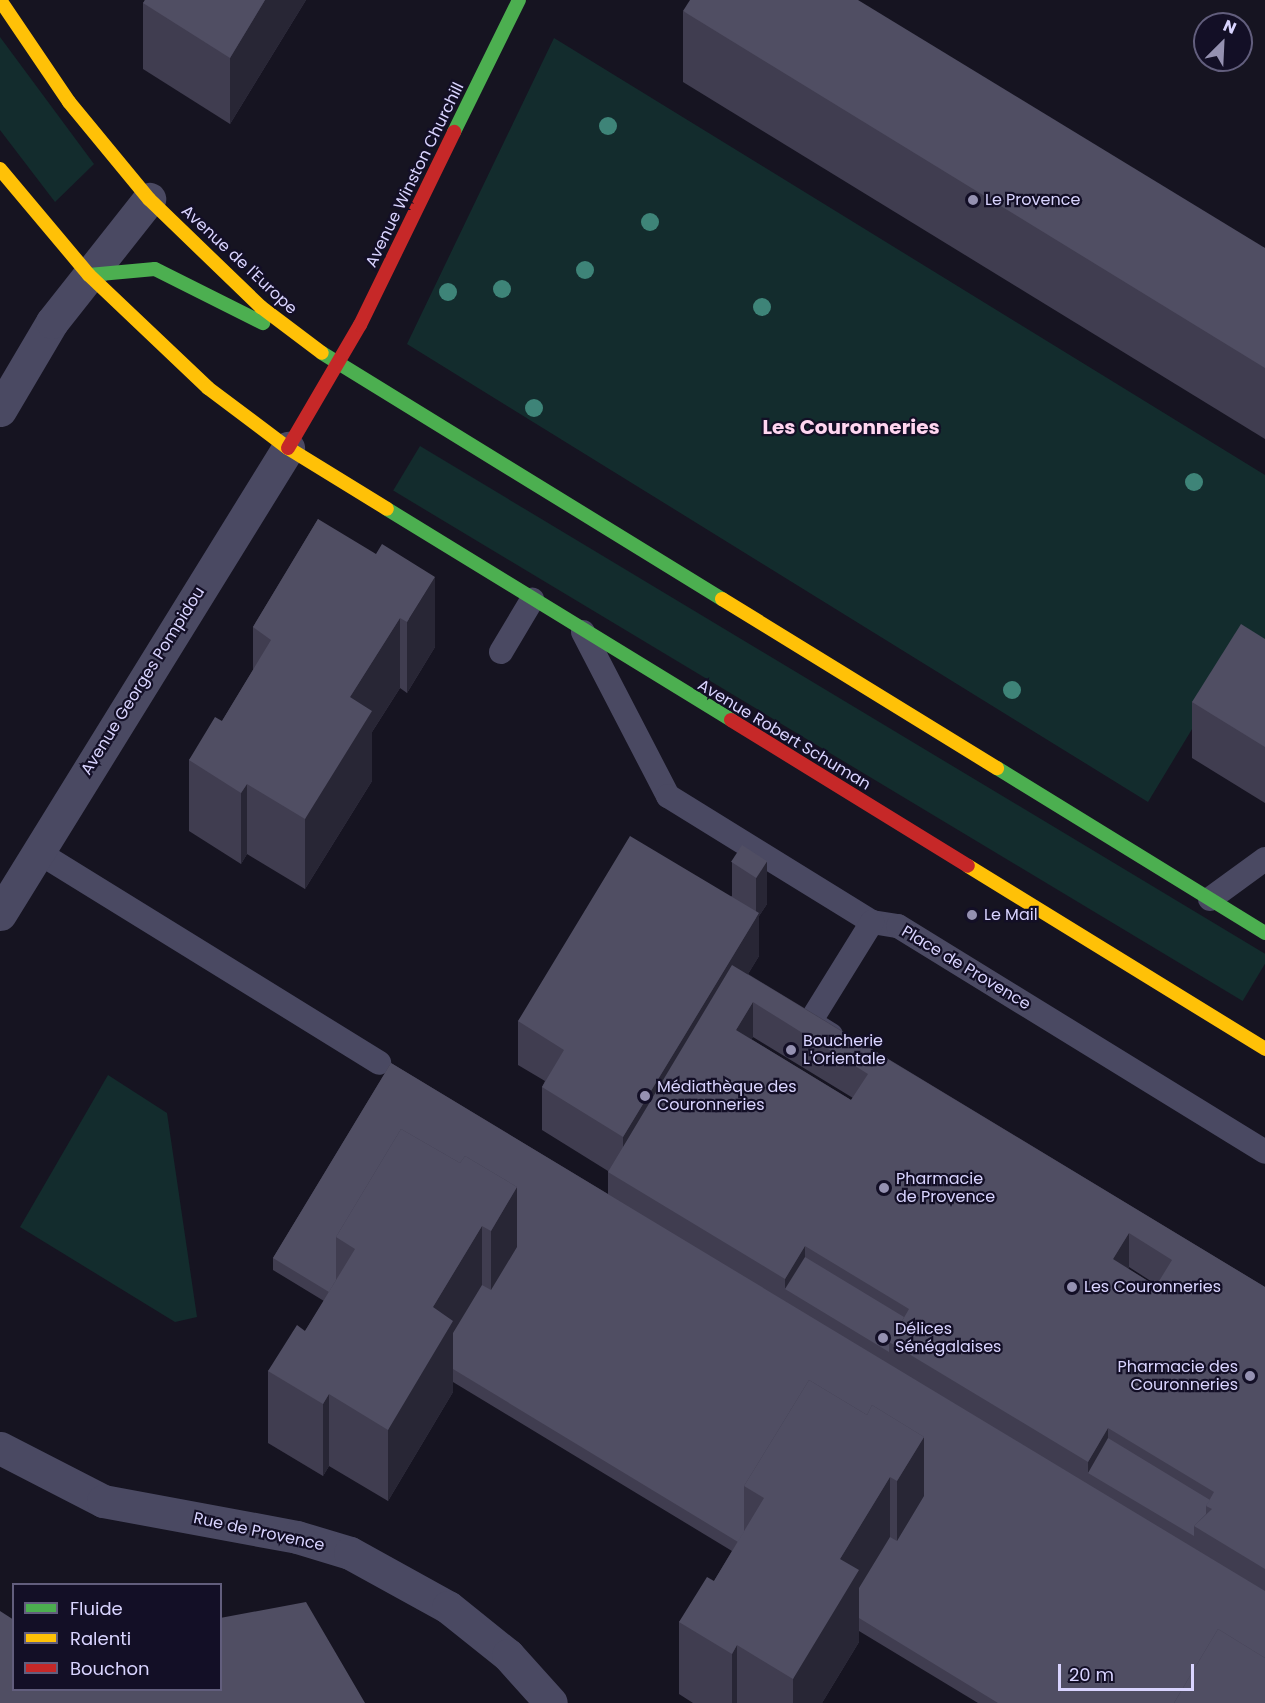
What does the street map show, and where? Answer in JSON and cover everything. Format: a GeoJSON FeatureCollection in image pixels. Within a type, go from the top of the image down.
{"type":"FeatureCollection","features":[{"type":"Feature","properties":{"kind":"main road","name":"Avenue de l'Europe"},"geometry":{"type":"LineString","coordinates":[[0,0],[69,102],[149,199],[261,307],[338,364]]}},
{"type":"Feature","properties":{"kind":"main road","name":"Avenue Winston Churchill"},"geometry":{"type":"LineString","coordinates":[[338,364],[519,0]]}},
{"type":"Feature","properties":{"kind":"main road"},"geometry":{"type":"LineString","coordinates":[[0,169],[89,274],[208,388],[288,448],[338,364],[1265,933]]}},
{"type":"Feature","properties":{"kind":"main road"},"geometry":{"type":"LineString","coordinates":[[89,274],[155,269],[319,351]]}},
{"type":"Feature","properties":{"kind":"main road","name":"Avenue Robert Schuman"},"geometry":{"type":"LineString","coordinates":[[288,448],[584,632],[1265,1048]]}},
{"type":"Feature","properties":{"kind":"street"},"geometry":{"type":"LineString","coordinates":[[0,410],[52,322],[149,199]]}},
{"type":"Feature","properties":{"kind":"street","name":"Avenue Georges Pompidou"},"geometry":{"type":"LineString","coordinates":[[0,914],[288,448]]}},
{"type":"Feature","properties":{"kind":"street","name":"Rue de Provence"},"geometry":{"type":"LineString","coordinates":[[0,1448],[103,1501],[297,1537],[350,1553],[448,1607],[508,1655],[551,1703]]}},
{"type":"Feature","properties":{"kind":"lane"},"geometry":{"type":"LineString","coordinates":[[501,652],[532,600]]}},
{"type":"Feature","properties":{"kind":"lane","name":"Place de Provence"},"geometry":{"type":"LineString","coordinates":[[584,632],[668,796],[872,922],[898,926],[1265,1152]]}},
{"type":"Feature","properties":{"kind":"lane"},"geometry":{"type":"LineString","coordinates":[[38,852],[379,1062]]}},
{"type":"Feature","properties":{"kind":"lane"},"geometry":{"type":"LineString","coordinates":[[1210,899],[1265,859]]}},
{"type":"Feature","properties":{"kind":"lane"},"geometry":{"type":"LineString","coordinates":[[856,1051],[810,1022],[872,922]]}},
{"type":"Feature","properties":{"kind":"green space"},"geometry":{"type":"Polygon","coordinates":[[[0,37],[94,164],[55,202],[0,130],[0,37]]]}},
{"type":"Feature","properties":{"kind":"green space"},"geometry":{"type":"Polygon","coordinates":[[[554,38],[1265,475],[1265,656],[1244,643],[1148,802],[407,344],[554,38]]]}},
{"type":"Feature","properties":{"kind":"green space"},"geometry":{"type":"Polygon","coordinates":[[[420,446],[1265,954],[1265,964],[1243,1001],[393,491],[420,446]]]}},
{"type":"Feature","properties":{"kind":"green space"},"geometry":{"type":"Polygon","coordinates":[[[108,1075],[167,1113],[197,1317],[175,1322],[20,1227],[108,1075]]]}},
{"type":"Feature","properties":{"kind":"building"},"geometry":{"type":"Polygon","coordinates":[[[145,0],[265,0],[230,58],[143,3],[145,0]]]}},
{"type":"Feature","properties":{"kind":"building"},"geometry":{"type":"Polygon","coordinates":[[[690,0],[858,0],[1265,248],[1265,368],[683,11],[690,0]]]}},
{"type":"Feature","properties":{"kind":"building"},"geometry":{"type":"Polygon","coordinates":[[[318,519],[376,554],[382,544],[435,577],[407,622],[400,618],[350,697],[372,711],[305,819],[247,784],[241,793],[189,760],[215,717],[222,721],[271,640],[253,627],[318,519]]]}},
{"type":"Feature","properties":{"kind":"building"},"geometry":{"type":"Polygon","coordinates":[[[1241,624],[1265,639],[1265,747],[1192,702],[1241,624]]]}},
{"type":"Feature","properties":{"kind":"building"},"geometry":{"type":"Polygon","coordinates":[[[630,836],[759,913],[623,1137],[542,1087],[564,1050],[518,1021],[630,836]]]}},
{"type":"Feature","properties":{"kind":"building"},"geometry":{"type":"Polygon","coordinates":[[[742,845],[767,861],[756,878],[731,862],[742,845]]]}},
{"type":"Feature","properties":{"kind":"building"},"geometry":{"type":"Polygon","coordinates":[[[732,965],[1265,1287],[1265,1569],[1194,1526],[1212,1509],[1206,1506],[1214,1492],[1108,1428],[1088,1462],[889,1342],[896,1330],[904,1335],[909,1326],[902,1321],[909,1309],[805,1246],[785,1279],[608,1172],[732,965]],[[753,1002],[736,1030],[851,1100],[868,1074],[753,1002]],[[1129,1233],[1113,1259],[1156,1286],[1172,1260],[1129,1233]]]}},
{"type":"Feature","properties":{"kind":"building"},"geometry":{"type":"Polygon","coordinates":[[[391,1063],[1265,1591],[1265,1658],[1218,1629],[1174,1703],[998,1703],[859,1618],[859,1588],[890,1537],[897,1541],[924,1496],[924,1437],[872,1405],[867,1415],[809,1380],[744,1486],[744,1532],[738,1542],[453,1369],[453,1333],[482,1285],[491,1290],[517,1247],[517,1187],[465,1156],[460,1163],[401,1129],[336,1237],[336,1280],[329,1292],[273,1258],[391,1063]]]}},
{"type":"Feature","properties":{"kind":"building"},"geometry":{"type":"Polygon","coordinates":[[[401,1129],[460,1163],[465,1156],[517,1187],[491,1231],[482,1226],[433,1307],[453,1321],[388,1430],[329,1394],[323,1404],[268,1371],[297,1325],[305,1331],[355,1249],[336,1237],[401,1129]]]}},
{"type":"Feature","properties":{"kind":"building"},"geometry":{"type":"Polygon","coordinates":[[[805,1257],[904,1317],[902,1331],[905,1333],[904,1335],[896,1330],[889,1342],[889,1352],[785,1289],[805,1257]]]}},
{"type":"Feature","properties":{"kind":"building"},"geometry":{"type":"Polygon","coordinates":[[[809,1380],[867,1415],[872,1405],[924,1437],[897,1481],[890,1477],[840,1559],[859,1570],[793,1679],[737,1645],[732,1654],[679,1622],[707,1577],[714,1581],[764,1498],[744,1486],[809,1380]]]}},
{"type":"Feature","properties":{"kind":"building"},"geometry":{"type":"Polygon","coordinates":[[[1108,1438],[1210,1500],[1206,1506],[1206,1514],[1194,1526],[1194,1536],[1088,1473],[1108,1438]]]}},
{"type":"Feature","properties":{"kind":"building"},"geometry":{"type":"Polygon","coordinates":[[[306,1602],[365,1703],[0,1703],[0,1611],[12,1619],[12,1691],[222,1691],[222,1618],[306,1602]]]}},
{"type":"Feature","properties":{"kind":"building"},"geometry":{"type":"Polygon","coordinates":[[[1218,1629],[1265,1658],[1265,1703],[1174,1703],[1218,1629]]]}},
{"type":"Feature","properties":{"kind":"traffic: fast"},"geometry":{"type":"LineString","coordinates":[[454,132],[519,0]]}},
{"type":"Feature","properties":{"kind":"traffic: fast"},"geometry":{"type":"LineString","coordinates":[[89,275],[155,269],[263,323]]}},
{"type":"Feature","properties":{"kind":"traffic: fast"},"geometry":{"type":"LineString","coordinates":[[322,353],[722,599]]}},
{"type":"Feature","properties":{"kind":"traffic: fast"},"geometry":{"type":"LineString","coordinates":[[387,509],[731,720]]}},
{"type":"Feature","properties":{"kind":"traffic: fast"},"geometry":{"type":"LineString","coordinates":[[997,768],[1265,933]]}},
{"type":"Feature","properties":{"kind":"traffic: slow"},"geometry":{"type":"LineString","coordinates":[[0,0],[69,102],[149,199],[261,307],[322,353]]}},
{"type":"Feature","properties":{"kind":"traffic: slow"},"geometry":{"type":"LineString","coordinates":[[0,169],[89,275],[208,388],[288,448],[387,509]]}},
{"type":"Feature","properties":{"kind":"traffic: slow"},"geometry":{"type":"LineString","coordinates":[[722,599],[997,768]]}},
{"type":"Feature","properties":{"kind":"traffic: slow"},"geometry":{"type":"LineString","coordinates":[[968,866],[1265,1049]]}},
{"type":"Feature","properties":{"kind":"traffic: jam"},"geometry":{"type":"LineString","coordinates":[[288,448],[360,325],[454,132]]}},
{"type":"Feature","properties":{"kind":"traffic: jam"},"geometry":{"type":"LineString","coordinates":[[731,720],[968,866]]}},
{"type":"Feature","properties":{"kind":"place","name":"Le Provence"},"geometry":{"type":"Point","coordinates":[973,200]}},
{"type":"Feature","properties":{"kind":"place","name":"Le Mail"},"geometry":{"type":"Point","coordinates":[972,915]}},
{"type":"Feature","properties":{"kind":"place","name":"Boucherie L'Orientale"},"geometry":{"type":"Point","coordinates":[791,1050]}},
{"type":"Feature","properties":{"kind":"place","name":"Médiathèque des Couronneries"},"geometry":{"type":"Point","coordinates":[645,1096]}},
{"type":"Feature","properties":{"kind":"place","name":"Pharmacie de Provence"},"geometry":{"type":"Point","coordinates":[884,1188]}},
{"type":"Feature","properties":{"kind":"place","name":"Les Couronneries"},"geometry":{"type":"Point","coordinates":[1072,1287]}},
{"type":"Feature","properties":{"kind":"place","name":"Délices Sénégalaises"},"geometry":{"type":"Point","coordinates":[883,1338]}},
{"type":"Feature","properties":{"kind":"place","name":"Pharmacie des Couronneries"},"geometry":{"type":"Point","coordinates":[1250,1376]}},
{"type":"Feature","properties":{"kind":"district","name":"Les Couronneries"},"geometry":{"type":"Point","coordinates":[851,427]}}]}
